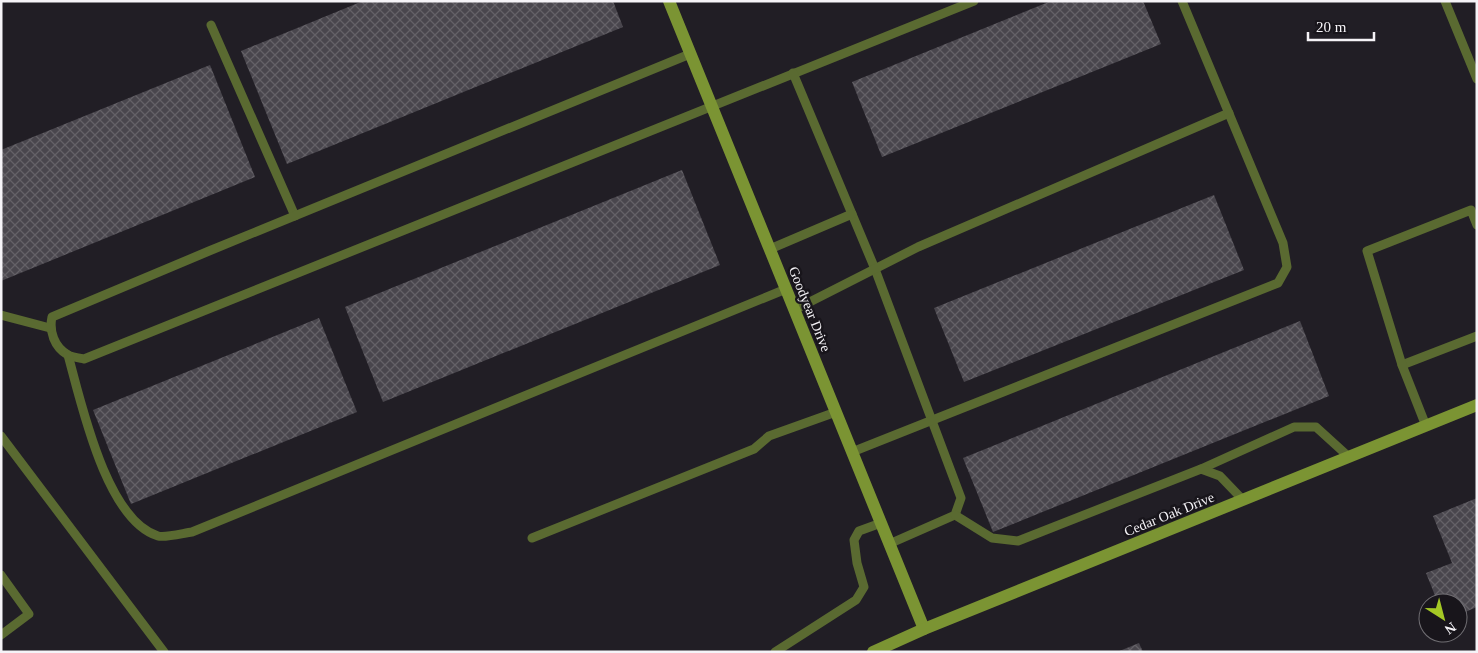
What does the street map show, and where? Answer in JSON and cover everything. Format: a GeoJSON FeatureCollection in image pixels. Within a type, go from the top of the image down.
{"type":"FeatureCollection","features":[{"type":"Feature","properties":{"kind":"street","name":"Goodyear Drive"},"geometry":{"type":"LineString","coordinates":[[669,1],[924,629]]}},
{"type":"Feature","properties":{"kind":"street","name":"Cedar Oak Drive"},"geometry":{"type":"LineString","coordinates":[[874,652],[924,629],[1477,405]]}},
{"type":"Feature","properties":{"kind":"lane"},"geometry":{"type":"LineString","coordinates":[[68,355],[84,359],[974,1]]}},
{"type":"Feature","properties":{"kind":"lane"},"geometry":{"type":"LineString","coordinates":[[852,452],[1278,283],[1287,267],[1284,243],[1182,1]]}},
{"type":"Feature","properties":{"kind":"lane"},"geometry":{"type":"LineString","coordinates":[[1446,1],[1477,79]]}},
{"type":"Feature","properties":{"kind":"lane"},"geometry":{"type":"LineString","coordinates":[[211,25],[295,216]]}},
{"type":"Feature","properties":{"kind":"lane"},"geometry":{"type":"LineString","coordinates":[[690,54],[52,317],[50,328],[55,342],[68,355],[92,442],[116,496],[135,523],[159,536],[192,532],[786,289]]}},
{"type":"Feature","properties":{"kind":"lane"},"geometry":{"type":"LineString","coordinates":[[793,73],[875,269],[961,498],[955,515],[889,544]]}},
{"type":"Feature","properties":{"kind":"lane"},"geometry":{"type":"LineString","coordinates":[[794,310],[918,247],[1229,114]]}},
{"type":"Feature","properties":{"kind":"lane"},"geometry":{"type":"LineString","coordinates":[[1426,426],[1402,366],[1367,251],[1471,210],[1477,225]]}},
{"type":"Feature","properties":{"kind":"lane"},"geometry":{"type":"LineString","coordinates":[[770,249],[852,214]]}},
{"type":"Feature","properties":{"kind":"lane"},"geometry":{"type":"LineString","coordinates":[[1,315],[50,328]]}},
{"type":"Feature","properties":{"kind":"lane"},"geometry":{"type":"LineString","coordinates":[[1402,366],[1477,336]]}},
{"type":"Feature","properties":{"kind":"lane"},"geometry":{"type":"LineString","coordinates":[[532,538],[754,449],[769,436],[836,412]]}},
{"type":"Feature","properties":{"kind":"lane"},"geometry":{"type":"LineString","coordinates":[[955,515],[992,538],[1018,542],[1201,469],[1294,427],[1316,427],[1349,457]]}},
{"type":"Feature","properties":{"kind":"lane"},"geometry":{"type":"LineString","coordinates":[[1,436],[164,652]]}},
{"type":"Feature","properties":{"kind":"lane"},"geometry":{"type":"LineString","coordinates":[[1201,469],[1220,476],[1244,500]]}},
{"type":"Feature","properties":{"kind":"lane"},"geometry":{"type":"LineString","coordinates":[[775,652],[856,600],[864,587],[854,540],[858,531],[881,523]]}},
{"type":"Feature","properties":{"kind":"lane"},"geometry":{"type":"LineString","coordinates":[[1,575],[29,614],[1,635]]}},
{"type":"Feature","properties":{"kind":"building"},"geometry":{"type":"Polygon","coordinates":[[[363,1],[613,1],[623,27],[287,164],[241,51],[363,1]]]}},
{"type":"Feature","properties":{"kind":"building"},"geometry":{"type":"Polygon","coordinates":[[[1051,1],[1143,1],[1161,44],[882,157],[852,82],[1051,1]]]}},
{"type":"Feature","properties":{"kind":"building"},"geometry":{"type":"Polygon","coordinates":[[[210,65],[255,177],[1,281],[1,150],[210,65]]]}},
{"type":"Feature","properties":{"kind":"building"},"geometry":{"type":"Polygon","coordinates":[[[682,170],[720,265],[383,402],[345,307],[682,170]]]}},
{"type":"Feature","properties":{"kind":"building"},"geometry":{"type":"Polygon","coordinates":[[[1214,195],[1244,270],[964,382],[934,308],[1214,195]]]}},
{"type":"Feature","properties":{"kind":"building"},"geometry":{"type":"Polygon","coordinates":[[[319,318],[357,412],[131,504],[93,410],[319,318]]]}},
{"type":"Feature","properties":{"kind":"building"},"geometry":{"type":"Polygon","coordinates":[[[1300,321],[1329,396],[993,532],[963,458],[1300,321]]]}},
{"type":"Feature","properties":{"kind":"building"},"geometry":{"type":"Polygon","coordinates":[[[1477,498],[1477,607],[1468,611],[1468,593],[1434,593],[1426,573],[1452,563],[1433,516],[1477,498]]]}},
{"type":"Feature","properties":{"kind":"building"},"geometry":{"type":"Polygon","coordinates":[[[1139,643],[1143,652],[1117,652],[1139,643]]]}}]}
